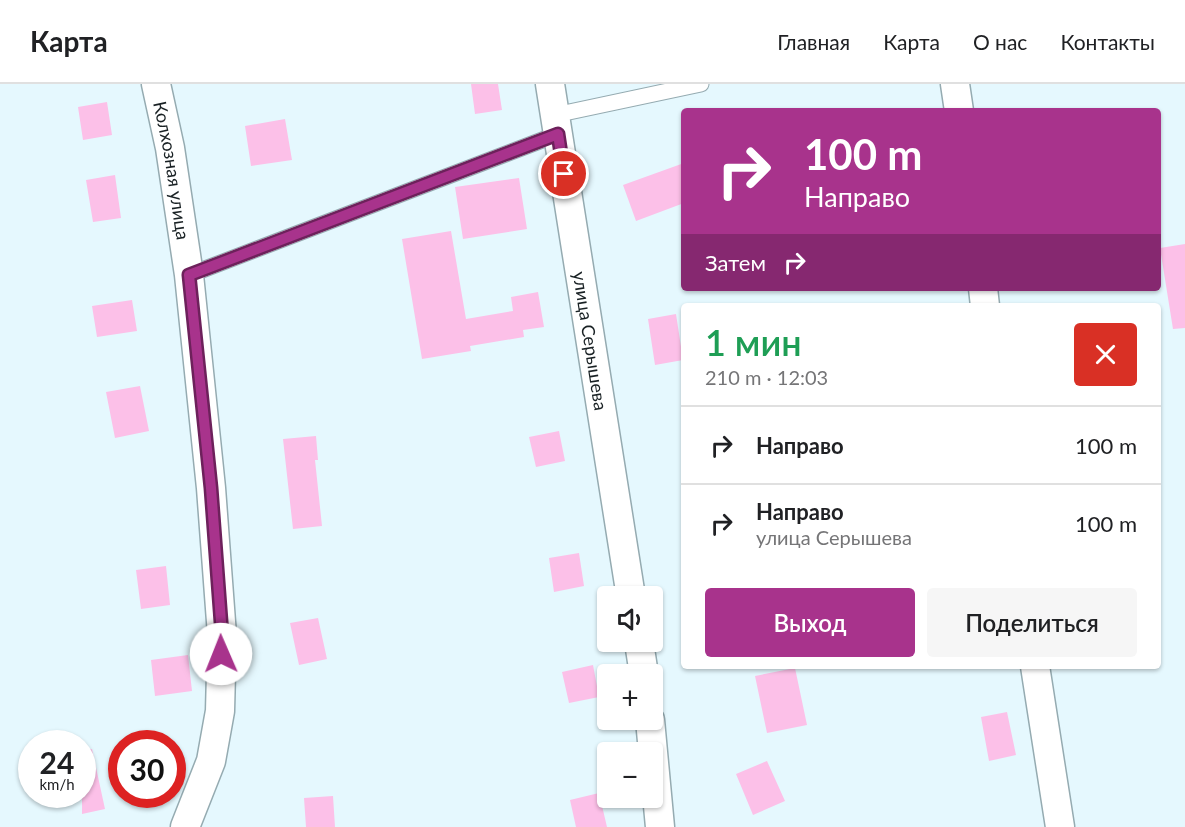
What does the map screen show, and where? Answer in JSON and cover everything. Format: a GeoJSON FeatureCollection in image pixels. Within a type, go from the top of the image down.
{"type":"FeatureCollection","features":[{"type":"Feature","properties":{"kind":"street","name":"Колхозная улица"},"geometry":{"type":"LineString","coordinates":[[156,84],[170,148],[189,275],[211,488],[222,635],[220,711],[211,761],[185,827]]}},
{"type":"Feature","properties":{"kind":"street","name":"улица Серышева"},"geometry":{"type":"LineString","coordinates":[[550,84],[629,586]]}},
{"type":"Feature","properties":{"kind":"street"},"geometry":{"type":"LineString","coordinates":[[955,84],[958,108]]}},
{"type":"Feature","properties":{"kind":"street"},"geometry":{"type":"LineString","coordinates":[[1035,669],[1060,827]]}},
{"type":"Feature","properties":{"kind":"street"},"geometry":{"type":"LineString","coordinates":[[651,730],[660,827]]}},
{"type":"Feature","properties":{"kind":"lane"},"geometry":{"type":"LineString","coordinates":[[189,275],[556,125],[701,84]]}},
{"type":"Feature","properties":{"kind":"building"},"geometry":{"type":"Polygon","coordinates":[[[471,84],[498,84],[502,110],[475,114],[471,84]]]}},
{"type":"Feature","properties":{"kind":"building"},"geometry":{"type":"Polygon","coordinates":[[[107,102],[112,135],[83,140],[78,107],[107,102]]]}},
{"type":"Feature","properties":{"kind":"building"},"geometry":{"type":"Polygon","coordinates":[[[285,119],[292,160],[251,166],[245,126],[285,119]]]}},
{"type":"Feature","properties":{"kind":"building"},"geometry":{"type":"Polygon","coordinates":[[[681,164],[681,204],[636,221],[623,185],[681,164]]]}},
{"type":"Feature","properties":{"kind":"building"},"geometry":{"type":"Polygon","coordinates":[[[115,175],[121,218],[93,222],[86,180],[115,175]]]}},
{"type":"Feature","properties":{"kind":"building"},"geometry":{"type":"Polygon","coordinates":[[[519,178],[527,229],[463,239],[455,187],[519,178]]]}},
{"type":"Feature","properties":{"kind":"building"},"geometry":{"type":"Polygon","coordinates":[[[451,231],[466,319],[513,311],[511,297],[538,292],[544,327],[523,330],[524,337],[470,346],[471,351],[422,359],[402,239],[451,231]]]}},
{"type":"Feature","properties":{"kind":"building"},"geometry":{"type":"Polygon","coordinates":[[[1185,244],[1185,328],[1173,329],[1161,248],[1185,244]]]}},
{"type":"Feature","properties":{"kind":"building"},"geometry":{"type":"Polygon","coordinates":[[[132,300],[137,331],[97,337],[92,306],[132,300]]]}},
{"type":"Feature","properties":{"kind":"building"},"geometry":{"type":"Polygon","coordinates":[[[676,314],[681,360],[655,365],[648,319],[676,314]]]}},
{"type":"Feature","properties":{"kind":"building"},"geometry":{"type":"Polygon","coordinates":[[[140,386],[149,431],[115,438],[106,392],[140,386]]]}},
{"type":"Feature","properties":{"kind":"building"},"geometry":{"type":"Polygon","coordinates":[[[559,431],[565,461],[536,467],[529,437],[559,431]]]}},
{"type":"Feature","properties":{"kind":"building"},"geometry":{"type":"Polygon","coordinates":[[[316,436],[318,460],[315,460],[322,526],[293,529],[283,439],[316,436]]]}},
{"type":"Feature","properties":{"kind":"building"},"geometry":{"type":"Polygon","coordinates":[[[579,553],[584,586],[554,592],[549,558],[579,553]]]}},
{"type":"Feature","properties":{"kind":"building"},"geometry":{"type":"Polygon","coordinates":[[[166,566],[170,605],[141,609],[136,570],[166,566]]]}},
{"type":"Feature","properties":{"kind":"building"},"geometry":{"type":"Polygon","coordinates":[[[318,618],[327,659],[299,665],[290,623],[318,618]]]}},
{"type":"Feature","properties":{"kind":"building"},"geometry":{"type":"Polygon","coordinates":[[[188,655],[192,691],[155,696],[151,660],[188,655]]]}},
{"type":"Feature","properties":{"kind":"building"},"geometry":{"type":"Polygon","coordinates":[[[593,665],[597,697],[569,703],[562,672],[593,665]]]}},
{"type":"Feature","properties":{"kind":"building"},"geometry":{"type":"Polygon","coordinates":[[[795,669],[807,725],[767,733],[755,676],[795,669]]]}},
{"type":"Feature","properties":{"kind":"building"},"geometry":{"type":"Polygon","coordinates":[[[1007,712],[1016,755],[989,761],[981,717],[1007,712]]]}},
{"type":"Feature","properties":{"kind":"building"},"geometry":{"type":"Polygon","coordinates":[[[767,761],[785,801],[753,815],[736,774],[767,761]]]}},
{"type":"Feature","properties":{"kind":"building"},"geometry":{"type":"Polygon","coordinates":[[[96,767],[105,809],[82,814],[82,808],[96,808],[96,767]]]}},
{"type":"Feature","properties":{"kind":"building"},"geometry":{"type":"Polygon","coordinates":[[[597,793],[597,808],[603,808],[607,827],[576,827],[570,800],[597,793]]]}},
{"type":"Feature","properties":{"kind":"building"},"geometry":{"type":"Polygon","coordinates":[[[333,796],[335,827],[306,827],[304,798],[333,796]]]}},
{"type":"Feature","properties":{"kind":"route"},"geometry":{"type":"LineString","coordinates":[[221,654],[222,635],[211,488],[189,275],[558,134],[564,174]]}}]}
